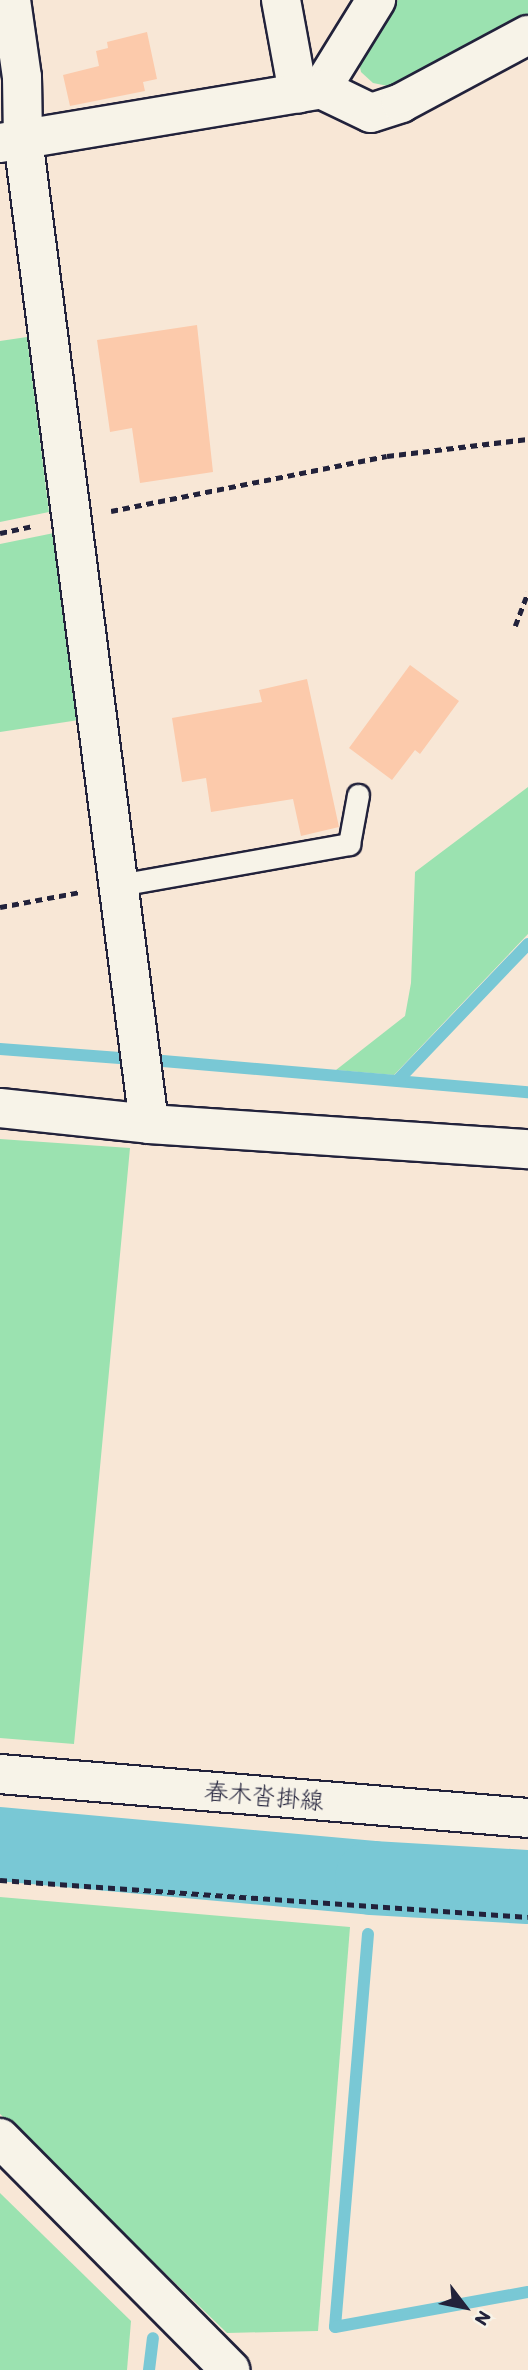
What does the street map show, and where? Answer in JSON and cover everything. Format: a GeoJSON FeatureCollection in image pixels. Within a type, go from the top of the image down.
{"type":"FeatureCollection","features":[{"type":"Feature","properties":{"kind":"street"},"geometry":{"type":"LineString","coordinates":[[11,0],[22,77],[11,141],[72,519],[149,1124]]}},
{"type":"Feature","properties":{"kind":"street"},"geometry":{"type":"LineString","coordinates":[[281,0],[309,91]]}},
{"type":"Feature","properties":{"kind":"street"},"geometry":{"type":"LineString","coordinates":[[309,91],[376,0]]}},
{"type":"Feature","properties":{"kind":"street"},"geometry":{"type":"LineString","coordinates":[[11,141],[309,91],[371,113],[401,103],[528,35]]}},
{"type":"Feature","properties":{"kind":"street"},"geometry":{"type":"LineString","coordinates":[[0,1108],[149,1124],[528,1149]]}},
{"type":"Feature","properties":{"kind":"street","name":"春木沓掛線"},"geometry":{"type":"LineString","coordinates":[[0,1774],[528,1818]]}},
{"type":"Feature","properties":{"kind":"street"},"geometry":{"type":"LineString","coordinates":[[0,2138],[230,2370]]}},
{"type":"Feature","properties":{"kind":"lane"},"geometry":{"type":"LineString","coordinates":[[119,885],[349,844],[358,795]]}},
{"type":"Feature","properties":{"kind":"path"},"geometry":{"type":"LineString","coordinates":[[0,533],[387,456],[528,439]]}},
{"type":"Feature","properties":{"kind":"path"},"geometry":{"type":"LineString","coordinates":[[515,626],[528,592]]}},
{"type":"Feature","properties":{"kind":"path"},"geometry":{"type":"LineString","coordinates":[[0,908],[119,885]]}},
{"type":"Feature","properties":{"kind":"path"},"geometry":{"type":"LineString","coordinates":[[0,1880],[528,1917]]}},
{"type":"Feature","properties":{"kind":"green space"},"geometry":{"type":"Polygon","coordinates":[[[398,0],[528,0],[528,24],[398,88],[373,83],[361,72],[358,58],[398,0]]]}},
{"type":"Feature","properties":{"kind":"green space"},"geometry":{"type":"Polygon","coordinates":[[[27,337],[49,512],[0,522],[0,341],[27,337]]]}},
{"type":"Feature","properties":{"kind":"green space"},"geometry":{"type":"Polygon","coordinates":[[[54,533],[79,720],[0,732],[0,544],[54,533]]]}},
{"type":"Feature","properties":{"kind":"green space"},"geometry":{"type":"Polygon","coordinates":[[[528,787],[528,934],[394,1075],[336,1070],[405,1016],[411,983],[415,872],[528,787]]]}},
{"type":"Feature","properties":{"kind":"green space"},"geometry":{"type":"Polygon","coordinates":[[[0,1139],[130,1148],[74,1744],[0,1738],[0,1139]]]}},
{"type":"Feature","properties":{"kind":"green space"},"geometry":{"type":"Polygon","coordinates":[[[0,1897],[350,1927],[318,2331],[227,2333],[0,2114],[0,1897]]]}},
{"type":"Feature","properties":{"kind":"green space"},"geometry":{"type":"Polygon","coordinates":[[[0,2193],[131,2321],[127,2370],[0,2370],[0,2193]]]}},
{"type":"Feature","properties":{"kind":"building"},"geometry":{"type":"Polygon","coordinates":[[[147,32],[157,79],[143,82],[145,91],[70,106],[63,75],[99,66],[96,51],[108,48],[107,42],[147,32]]]}},
{"type":"Feature","properties":{"kind":"building"},"geometry":{"type":"Polygon","coordinates":[[[197,325],[213,472],[140,483],[132,428],[110,432],[97,340],[197,325]]]}},
{"type":"Feature","properties":{"kind":"building"},"geometry":{"type":"Polygon","coordinates":[[[410,665],[459,701],[420,754],[415,750],[392,780],[349,748],[410,665]]]}},
{"type":"Feature","properties":{"kind":"building"},"geometry":{"type":"Polygon","coordinates":[[[307,679],[339,827],[301,836],[293,799],[211,812],[206,778],[182,782],[172,718],[262,702],[259,690],[307,679]]]}},
{"type":"Feature","properties":{"kind":"waterway"},"geometry":{"type":"LineString","coordinates":[[398,1080],[528,944]]}},
{"type":"Feature","properties":{"kind":"waterway"},"geometry":{"type":"LineString","coordinates":[[0,1049],[120,1058]]}},
{"type":"Feature","properties":{"kind":"waterway"},"geometry":{"type":"LineString","coordinates":[[163,1061],[528,1092]]}},
{"type":"Feature","properties":{"kind":"waterway"},"geometry":{"type":"LineString","coordinates":[[0,1844],[372,1878],[528,1887]]}},
{"type":"Feature","properties":{"kind":"waterway"},"geometry":{"type":"LineString","coordinates":[[368,1934],[335,2327],[528,2292]]}},
{"type":"Feature","properties":{"kind":"waterway"},"geometry":{"type":"LineString","coordinates":[[149,2370],[153,2338]]}}]}
